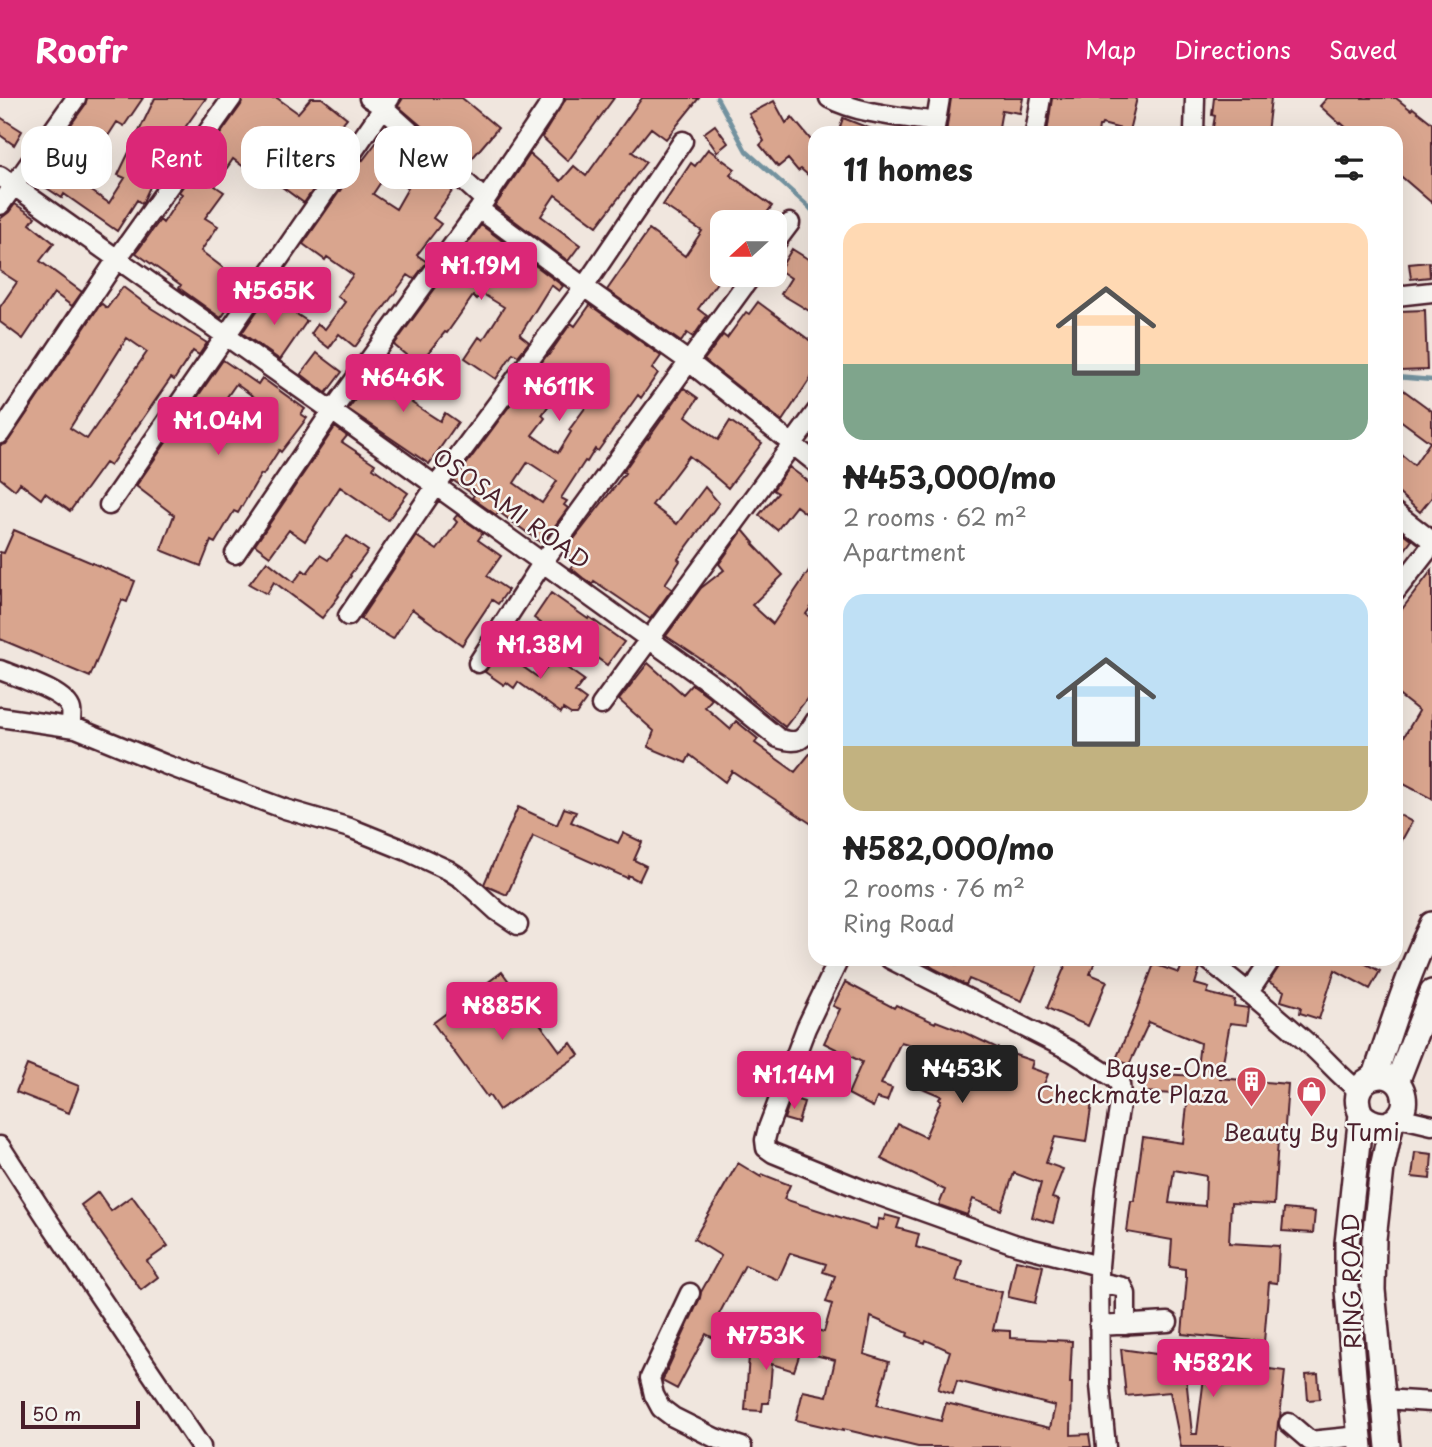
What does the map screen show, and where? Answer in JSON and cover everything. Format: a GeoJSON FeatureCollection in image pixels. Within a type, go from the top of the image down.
{"type":"FeatureCollection","features":[{"type":"Feature","properties":{"kind":"main road","name":"RING ROAD"},"geometry":{"type":"LineString","coordinates":[[1388,1447],[1373,1290],[1374,1239],[1382,1168],[1384,1095],[1398,1009],[1432,924]]}},
{"type":"Feature","properties":{"kind":"main road","name":"RING ROAD"},"geometry":{"type":"LineString","coordinates":[[1384,1095],[1432,992]]}},
{"type":"Feature","properties":{"kind":"main road","name":"RING ROAD"},"geometry":{"type":"LineString","coordinates":[[1361,1441],[1347,1290],[1347,1243],[1361,1114],[1356,1098],[1384,1095]]}},
{"type":"Feature","properties":{"kind":"main road"},"geometry":{"type":"LineString","coordinates":[[1361,1114],[1375,1124],[1384,1124],[1384,1095]]}},
{"type":"Feature","properties":{"kind":"street"},"geometry":{"type":"LineString","coordinates":[[0,205],[7,181],[76,98]]}},
{"type":"Feature","properties":{"kind":"street"},"geometry":{"type":"LineString","coordinates":[[0,433],[117,259],[232,98]]}},
{"type":"Feature","properties":{"kind":"street"},"geometry":{"type":"LineString","coordinates":[[235,554],[332,411],[482,204],[554,98]]}},
{"type":"Feature","properties":{"kind":"street"},"geometry":{"type":"LineString","coordinates":[[829,98],[840,104],[927,126]]}},
{"type":"Feature","properties":{"kind":"street"},"geometry":{"type":"LineString","coordinates":[[935,126],[940,98]]}},
{"type":"Feature","properties":{"kind":"street"},"geometry":{"type":"LineString","coordinates":[[1036,126],[1041,98]]}},
{"type":"Feature","properties":{"kind":"street"},"geometry":{"type":"LineString","coordinates":[[1194,126],[1195,98]]}},
{"type":"Feature","properties":{"kind":"street"},"geometry":{"type":"LineString","coordinates":[[109,505],[225,337],[381,101],[482,204],[584,287],[688,361],[808,457]]}},
{"type":"Feature","properties":{"kind":"street"},"geometry":{"type":"LineString","coordinates":[[348,616],[436,486],[584,287],[683,141]]}},
{"type":"Feature","properties":{"kind":"street","name":"OSOSAMI ROAD"},"geometry":{"type":"LineString","coordinates":[[7,181],[543,562],[714,686],[778,738],[796,742],[808,731]]}},
{"type":"Feature","properties":{"kind":"street"},"geometry":{"type":"LineString","coordinates":[[478,663],[543,562],[743,287]]}},
{"type":"Feature","properties":{"kind":"street"},"geometry":{"type":"LineString","coordinates":[[1403,295],[1432,292]]}},
{"type":"Feature","properties":{"kind":"street"},"geometry":{"type":"LineString","coordinates":[[601,705],[808,423]]}},
{"type":"Feature","properties":{"kind":"street"},"geometry":{"type":"LineString","coordinates":[[1403,519],[1432,543],[1403,582]]}},
{"type":"Feature","properties":{"kind":"street"},"geometry":{"type":"LineString","coordinates":[[0,670],[64,698],[71,710],[70,727]]}},
{"type":"Feature","properties":{"kind":"street"},"geometry":{"type":"LineString","coordinates":[[0,717],[70,727],[97,735],[164,764],[273,805],[349,828],[407,851],[455,874],[497,911],[518,925]]}},
{"type":"Feature","properties":{"kind":"street"},"geometry":{"type":"LineString","coordinates":[[836,966],[806,1028],[768,1128],[766,1148],[866,1191],[1099,1274],[1123,1287],[1126,1294],[1126,1325]]}},
{"type":"Feature","properties":{"kind":"street"},"geometry":{"type":"LineString","coordinates":[[904,966],[1071,1051],[1114,1077],[1120,1084],[1121,1097],[1106,1189],[1099,1274],[1100,1385],[1106,1447]]}},
{"type":"Feature","properties":{"kind":"street"},"geometry":{"type":"LineString","coordinates":[[1216,966],[1330,1063],[1353,1071],[1384,1095],[1432,1125]]}},
{"type":"Feature","properties":{"kind":"street"},"geometry":{"type":"LineString","coordinates":[[1249,992],[1266,966]]}},
{"type":"Feature","properties":{"kind":"street"},"geometry":{"type":"LineString","coordinates":[[1384,1095],[1432,1115]]}},
{"type":"Feature","properties":{"kind":"street"},"geometry":{"type":"LineString","coordinates":[[0,1146],[201,1447]]}},
{"type":"Feature","properties":{"kind":"street"},"geometry":{"type":"LineString","coordinates":[[690,1293],[650,1378],[654,1395],[660,1408],[673,1417],[715,1438],[741,1447]]}},
{"type":"Feature","properties":{"kind":"street"},"geometry":{"type":"LineString","coordinates":[[1099,1326],[1168,1322]]}},
{"type":"Feature","properties":{"kind":"street"},"geometry":{"type":"LineString","coordinates":[[1383,1399],[1432,1402]]}},
{"type":"Feature","properties":{"kind":"street"},"geometry":{"type":"LineString","coordinates":[[1289,1423],[1310,1441],[1361,1441]]}},
{"type":"Feature","properties":{"kind":"building"},"geometry":{"type":"Polygon","coordinates":[[[87,98],[143,98],[124,126],[117,122],[112,130],[112,126],[70,126],[87,98]]]}},
{"type":"Feature","properties":{"kind":"building"},"geometry":{"type":"Polygon","coordinates":[[[155,98],[206,98],[186,126],[142,126],[155,98]]]}},
{"type":"Feature","properties":{"kind":"building"},"geometry":{"type":"Polygon","coordinates":[[[243,98],[277,98],[298,113],[311,98],[322,98],[347,118],[340,126],[241,126],[241,165],[233,159],[227,168],[226,126],[243,98]]]}},
{"type":"Feature","properties":{"kind":"building"},"geometry":{"type":"Polygon","coordinates":[[[403,98],[462,98],[498,128],[472,158],[472,126],[421,126],[398,106],[403,98]]]}},
{"type":"Feature","properties":{"kind":"building"},"geometry":{"type":"Polygon","coordinates":[[[566,98],[614,98],[568,161],[542,137],[566,98]]]}},
{"type":"Feature","properties":{"kind":"building"},"geometry":{"type":"Polygon","coordinates":[[[642,98],[699,98],[666,139],[651,128],[632,152],[646,162],[597,226],[555,195],[541,216],[580,245],[568,261],[495,206],[530,154],[561,181],[574,166],[586,176],[642,98]]]}},
{"type":"Feature","properties":{"kind":"building"},"geometry":{"type":"Polygon","coordinates":[[[951,98],[1023,98],[1020,113],[1002,110],[999,126],[947,126],[951,98]]]}},
{"type":"Feature","properties":{"kind":"building"},"geometry":{"type":"Polygon","coordinates":[[[1052,98],[1137,98],[1130,126],[1048,126],[1052,98]]]}},
{"type":"Feature","properties":{"kind":"building"},"geometry":{"type":"Polygon","coordinates":[[[1214,98],[1271,98],[1268,126],[1213,126],[1215,116],[1212,115],[1214,98]]]}},
{"type":"Feature","properties":{"kind":"building"},"geometry":{"type":"Polygon","coordinates":[[[1327,98],[1396,98],[1432,123],[1432,203],[1403,178],[1403,126],[1344,126],[1320,106],[1327,98]]]}},
{"type":"Feature","properties":{"kind":"building"},"geometry":{"type":"Polygon","coordinates":[[[774,101],[786,123],[792,117],[808,136],[808,175],[801,169],[798,171],[788,159],[778,167],[760,145],[764,141],[749,114],[774,101]]]}},
{"type":"Feature","properties":{"kind":"building"},"geometry":{"type":"Polygon","coordinates":[[[0,117],[21,130],[14,145],[0,135],[0,117]]]}},
{"type":"Feature","properties":{"kind":"building"},"geometry":{"type":"Polygon","coordinates":[[[843,118],[864,126],[840,126],[843,118]]]}},
{"type":"Feature","properties":{"kind":"building"},"geometry":{"type":"Polygon","coordinates":[[[715,125],[728,143],[717,152],[704,133],[715,125]]]}},
{"type":"Feature","properties":{"kind":"building"},"geometry":{"type":"Polygon","coordinates":[[[374,146],[374,189],[376,189],[373,194],[396,209],[407,189],[453,190],[433,218],[441,224],[417,255],[427,262],[414,279],[408,275],[355,347],[339,334],[329,348],[311,334],[318,324],[325,329],[345,302],[337,296],[353,275],[303,244],[341,189],[360,189],[362,159],[374,146]]]}},
{"type":"Feature","properties":{"kind":"building"},"geometry":{"type":"Polygon","coordinates":[[[708,149],[735,169],[730,175],[772,206],[769,210],[710,210],[710,287],[714,287],[698,309],[707,316],[693,337],[687,333],[681,342],[607,290],[649,230],[685,256],[702,231],[663,205],[691,163],[695,166],[708,149]]]}},
{"type":"Feature","properties":{"kind":"building"},"geometry":{"type":"Polygon","coordinates":[[[126,158],[126,189],[149,189],[142,204],[137,200],[117,231],[64,194],[62,198],[48,189],[89,189],[109,203],[125,178],[118,175],[126,158]]]}},
{"type":"Feature","properties":{"kind":"building"},"geometry":{"type":"Polygon","coordinates":[[[181,189],[220,189],[224,192],[205,218],[218,226],[201,251],[226,270],[220,279],[239,293],[221,318],[136,253],[160,220],[163,223],[182,194],[179,192],[181,189]]]}},
{"type":"Feature","properties":{"kind":"building"},"geometry":{"type":"Polygon","coordinates":[[[285,189],[314,189],[304,203],[285,189]]]}},
{"type":"Feature","properties":{"kind":"building"},"geometry":{"type":"Polygon","coordinates":[[[15,204],[35,217],[30,224],[54,243],[40,261],[82,292],[72,306],[54,293],[23,339],[0,322],[0,307],[17,282],[0,271],[0,219],[15,204]]]}},
{"type":"Feature","properties":{"kind":"building"},"geometry":{"type":"Polygon","coordinates":[[[481,225],[563,286],[559,291],[551,285],[520,335],[529,342],[518,356],[513,353],[496,379],[465,358],[479,337],[483,340],[504,307],[481,293],[477,299],[473,296],[447,333],[445,332],[418,365],[394,345],[481,225]]]}},
{"type":"Feature","properties":{"kind":"building"},"geometry":{"type":"Polygon","coordinates":[[[792,249],[808,259],[808,310],[781,294],[788,287],[791,278],[788,276],[788,255],[792,249]]]}},
{"type":"Feature","properties":{"kind":"building"},"geometry":{"type":"Polygon","coordinates":[[[1429,262],[1430,277],[1411,279],[1409,264],[1429,262]]]}},
{"type":"Feature","properties":{"kind":"building"},"geometry":{"type":"Polygon","coordinates":[[[123,287],[207,343],[199,355],[193,351],[110,466],[105,463],[70,511],[45,493],[41,499],[20,483],[15,490],[0,478],[0,445],[9,440],[100,305],[107,308],[123,287]],[[127,338],[70,428],[87,439],[147,352],[127,338]]]}},
{"type":"Feature","properties":{"kind":"building"},"geometry":{"type":"Polygon","coordinates":[[[268,295],[307,321],[280,360],[242,333],[268,295]]]}},
{"type":"Feature","properties":{"kind":"building"},"geometry":{"type":"Polygon","coordinates":[[[758,302],[808,339],[808,382],[782,421],[704,360],[723,335],[727,338],[746,312],[749,314],[758,302]]]}},
{"type":"Feature","properties":{"kind":"building"},"geometry":{"type":"Polygon","coordinates":[[[590,305],[661,356],[652,369],[658,373],[641,398],[638,395],[598,451],[595,449],[587,462],[585,461],[561,498],[567,501],[564,505],[568,508],[540,542],[499,512],[496,515],[472,498],[474,495],[454,481],[571,323],[575,326],[590,305]],[[574,370],[542,415],[545,418],[532,435],[558,453],[571,432],[569,430],[599,389],[574,370]],[[528,462],[514,483],[542,503],[557,481],[528,462]]]}},
{"type":"Feature","properties":{"kind":"building"},"geometry":{"type":"Polygon","coordinates":[[[1425,310],[1427,370],[1403,371],[1403,311],[1425,310]]]}},
{"type":"Feature","properties":{"kind":"building"},"geometry":{"type":"Polygon","coordinates":[[[317,353],[342,372],[326,393],[301,374],[317,353]]]}},
{"type":"Feature","properties":{"kind":"building"},"geometry":{"type":"Polygon","coordinates":[[[223,360],[258,384],[262,378],[305,409],[301,414],[307,418],[281,452],[279,450],[263,475],[261,474],[238,513],[234,511],[215,543],[211,541],[201,566],[161,550],[174,515],[136,486],[223,360]],[[236,384],[213,417],[246,440],[264,417],[255,410],[261,402],[236,384]]]}},
{"type":"Feature","properties":{"kind":"building"},"geometry":{"type":"Polygon","coordinates":[[[380,367],[402,384],[413,369],[428,379],[412,403],[440,421],[445,413],[458,422],[429,464],[348,409],[380,367]]]}},
{"type":"Feature","properties":{"kind":"building"},"geometry":{"type":"Polygon","coordinates":[[[684,388],[698,398],[686,416],[718,440],[730,421],[762,443],[728,488],[689,456],[652,505],[677,524],[705,487],[719,503],[678,559],[680,561],[665,584],[672,589],[650,619],[594,581],[592,584],[583,578],[571,568],[576,562],[564,552],[625,473],[623,472],[684,388]]]}},
{"type":"Feature","properties":{"kind":"building"},"geometry":{"type":"Polygon","coordinates":[[[1403,390],[1432,411],[1432,497],[1420,512],[1403,497],[1403,456],[1414,465],[1430,442],[1403,422],[1403,390]]]}},
{"type":"Feature","properties":{"kind":"building"},"geometry":{"type":"Polygon","coordinates":[[[335,427],[347,436],[342,442],[375,464],[373,468],[408,493],[388,520],[340,487],[305,541],[289,530],[270,556],[255,545],[335,427]]]}},
{"type":"Feature","properties":{"kind":"building"},"geometry":{"type":"Polygon","coordinates":[[[789,467],[808,481],[808,515],[796,506],[777,530],[759,515],[778,493],[773,490],[789,467]]]}},
{"type":"Feature","properties":{"kind":"building"},"geometry":{"type":"Polygon","coordinates":[[[457,515],[483,533],[478,540],[501,556],[487,576],[508,590],[498,604],[492,600],[462,645],[412,609],[393,639],[360,619],[416,536],[437,550],[457,522],[454,519],[457,515]]]}},
{"type":"Feature","properties":{"kind":"building"},"geometry":{"type":"Polygon","coordinates":[[[14,530],[135,581],[127,602],[122,600],[90,677],[0,639],[0,552],[4,553],[14,530]]]}},
{"type":"Feature","properties":{"kind":"building"},"geometry":{"type":"Polygon","coordinates":[[[743,530],[783,575],[752,605],[773,624],[808,572],[808,697],[785,727],[748,697],[732,680],[666,636],[701,588],[724,570],[719,564],[743,530]]]}},
{"type":"Feature","properties":{"kind":"building"},"geometry":{"type":"Polygon","coordinates":[[[1403,533],[1412,540],[1403,552],[1403,533]]]}},
{"type":"Feature","properties":{"kind":"building"},"geometry":{"type":"Polygon","coordinates":[[[347,536],[368,551],[322,618],[274,582],[267,594],[249,584],[267,561],[294,582],[303,570],[307,573],[320,555],[328,560],[347,536]]]}},
{"type":"Feature","properties":{"kind":"building"},"geometry":{"type":"Polygon","coordinates":[[[1432,570],[1432,799],[1403,784],[1403,738],[1419,711],[1403,698],[1403,608],[1432,570]]]}},
{"type":"Feature","properties":{"kind":"building"},"geometry":{"type":"Polygon","coordinates":[[[551,593],[624,642],[607,665],[558,630],[556,634],[534,618],[551,593]]]}},
{"type":"Feature","properties":{"kind":"building"},"geometry":{"type":"Polygon","coordinates":[[[502,647],[522,661],[519,664],[539,678],[553,658],[584,680],[575,692],[586,700],[576,714],[563,709],[561,713],[518,682],[514,688],[506,682],[504,685],[485,672],[502,647]]]}},
{"type":"Feature","properties":{"kind":"building"},"geometry":{"type":"Polygon","coordinates":[[[648,663],[683,694],[692,684],[707,695],[712,699],[705,707],[730,729],[736,721],[758,739],[755,743],[795,772],[808,756],[808,822],[732,771],[725,782],[690,755],[686,763],[648,747],[654,731],[619,700],[648,663]]]}},
{"type":"Feature","properties":{"kind":"building"},"geometry":{"type":"Polygon","coordinates":[[[518,807],[557,825],[564,808],[576,812],[571,822],[618,843],[623,833],[642,842],[634,860],[646,866],[639,881],[533,836],[507,895],[486,886],[484,884],[518,807]]]}},
{"type":"Feature","properties":{"kind":"building"},"geometry":{"type":"Polygon","coordinates":[[[1403,817],[1412,822],[1403,838],[1403,817]]]}},
{"type":"Feature","properties":{"kind":"building"},"geometry":{"type":"Polygon","coordinates":[[[930,966],[1037,966],[1022,1001],[969,979],[966,985],[930,966]]]}},
{"type":"Feature","properties":{"kind":"building"},"geometry":{"type":"Polygon","coordinates":[[[1065,966],[1093,966],[1090,974],[1107,981],[1088,1026],[1047,1008],[1065,966]]]}},
{"type":"Feature","properties":{"kind":"building"},"geometry":{"type":"Polygon","coordinates":[[[1153,966],[1179,973],[1182,966],[1199,966],[1195,984],[1209,988],[1207,993],[1235,1000],[1234,1006],[1249,1008],[1247,1025],[1230,1023],[1220,1078],[1288,1084],[1284,1139],[1278,1139],[1274,1205],[1231,1203],[1229,1243],[1279,1246],[1277,1283],[1269,1282],[1264,1342],[1182,1334],[1187,1277],[1185,1269],[1170,1267],[1172,1240],[1127,1232],[1143,1137],[1183,1143],[1188,1095],[1144,1092],[1145,1073],[1196,1076],[1200,1043],[1149,1022],[1129,1065],[1116,1059],[1153,966]],[[1174,1170],[1169,1203],[1205,1206],[1206,1176],[1174,1170]]]}},
{"type":"Feature","properties":{"kind":"building"},"geometry":{"type":"Polygon","coordinates":[[[1279,966],[1370,966],[1380,971],[1370,989],[1335,970],[1319,1019],[1300,1013],[1301,1007],[1281,1001],[1284,991],[1269,982],[1279,966]]]}},
{"type":"Feature","properties":{"kind":"building"},"geometry":{"type":"Polygon","coordinates":[[[502,972],[560,1051],[571,1043],[579,1055],[499,1110],[433,1023],[502,972]]]}},
{"type":"Feature","properties":{"kind":"building"},"geometry":{"type":"Polygon","coordinates":[[[845,982],[894,1008],[896,1005],[1012,1055],[1033,1061],[1031,1068],[1048,1074],[1043,1087],[1085,1094],[1084,1101],[1092,1102],[1086,1142],[1055,1137],[1046,1163],[1063,1169],[1052,1198],[1059,1200],[1053,1223],[1032,1217],[1041,1183],[1014,1173],[1001,1210],[973,1199],[967,1215],[939,1205],[945,1190],[881,1159],[898,1124],[925,1137],[941,1096],[910,1083],[924,1049],[901,1042],[881,1084],[892,1088],[887,1101],[877,1098],[873,1107],[848,1094],[862,1062],[824,1043],[840,1009],[833,1006],[845,982]]]}},
{"type":"Feature","properties":{"kind":"building"},"geometry":{"type":"Polygon","coordinates":[[[27,1065],[79,1086],[69,1113],[16,1092],[27,1065]]]}},
{"type":"Feature","properties":{"kind":"building"},"geometry":{"type":"Polygon","coordinates":[[[791,1098],[804,1102],[798,1123],[784,1119],[791,1098]]]}},
{"type":"Feature","properties":{"kind":"building"},"geometry":{"type":"Polygon","coordinates":[[[1415,1152],[1432,1154],[1430,1179],[1412,1177],[1415,1152]]]}},
{"type":"Feature","properties":{"kind":"building"},"geometry":{"type":"Polygon","coordinates":[[[738,1163],[761,1177],[762,1174],[790,1185],[784,1199],[876,1229],[879,1219],[884,1220],[885,1215],[900,1219],[897,1228],[919,1234],[916,1247],[962,1261],[956,1281],[1002,1292],[993,1330],[1010,1331],[1010,1338],[1072,1341],[1071,1435],[1089,1434],[1091,1447],[918,1447],[796,1420],[803,1391],[827,1396],[835,1360],[807,1353],[814,1329],[824,1332],[832,1304],[826,1302],[835,1276],[823,1272],[826,1264],[790,1253],[778,1280],[745,1265],[717,1318],[740,1330],[731,1347],[706,1334],[677,1389],[662,1381],[701,1292],[721,1256],[694,1239],[738,1163]],[[871,1317],[864,1354],[889,1362],[877,1405],[941,1421],[946,1403],[1050,1428],[1055,1406],[957,1381],[953,1394],[938,1389],[950,1351],[926,1340],[925,1343],[907,1336],[908,1333],[871,1317]]]}},
{"type":"Feature","properties":{"kind":"building"},"geometry":{"type":"Polygon","coordinates":[[[98,1192],[111,1211],[132,1196],[168,1246],[147,1261],[158,1277],[141,1290],[81,1205],[98,1192]]]}},
{"type":"Feature","properties":{"kind":"building"},"geometry":{"type":"Polygon","coordinates":[[[1284,1209],[1315,1212],[1313,1233],[1282,1231],[1284,1209]]]}},
{"type":"Feature","properties":{"kind":"building"},"geometry":{"type":"Polygon","coordinates":[[[1016,1260],[1043,1266],[1035,1303],[1008,1297],[1016,1260]]]}},
{"type":"Feature","properties":{"kind":"building"},"geometry":{"type":"Polygon","coordinates":[[[788,1342],[802,1347],[794,1371],[772,1364],[769,1403],[763,1403],[762,1411],[745,1410],[749,1356],[738,1352],[739,1347],[785,1351],[788,1342]]]}},
{"type":"Feature","properties":{"kind":"building"},"geometry":{"type":"Polygon","coordinates":[[[1121,1349],[1184,1358],[1192,1434],[1197,1434],[1206,1361],[1285,1371],[1276,1447],[1181,1447],[1170,1392],[1126,1396],[1121,1349]]]}},
{"type":"Feature","properties":{"kind":"building"},"geometry":{"type":"Polygon","coordinates":[[[1318,1374],[1320,1399],[1308,1400],[1306,1375],[1318,1374]]]}},
{"type":"Feature","properties":{"kind":"waterway"},"geometry":{"type":"LineString","coordinates":[[717,98],[746,151],[808,206]]}},
{"type":"Feature","properties":{"kind":"waterway"},"geometry":{"type":"LineString","coordinates":[[1403,378],[1432,380]]}},
{"type":"Feature","properties":{"kind":"place","name":"Bayse-One Checkmate Plaza"},"geometry":{"type":"Point","coordinates":[1251,1109]}},
{"type":"Feature","properties":{"kind":"place","name":"Beauty By Tumi"},"geometry":{"type":"Point","coordinates":[1311,1119]}}]}
